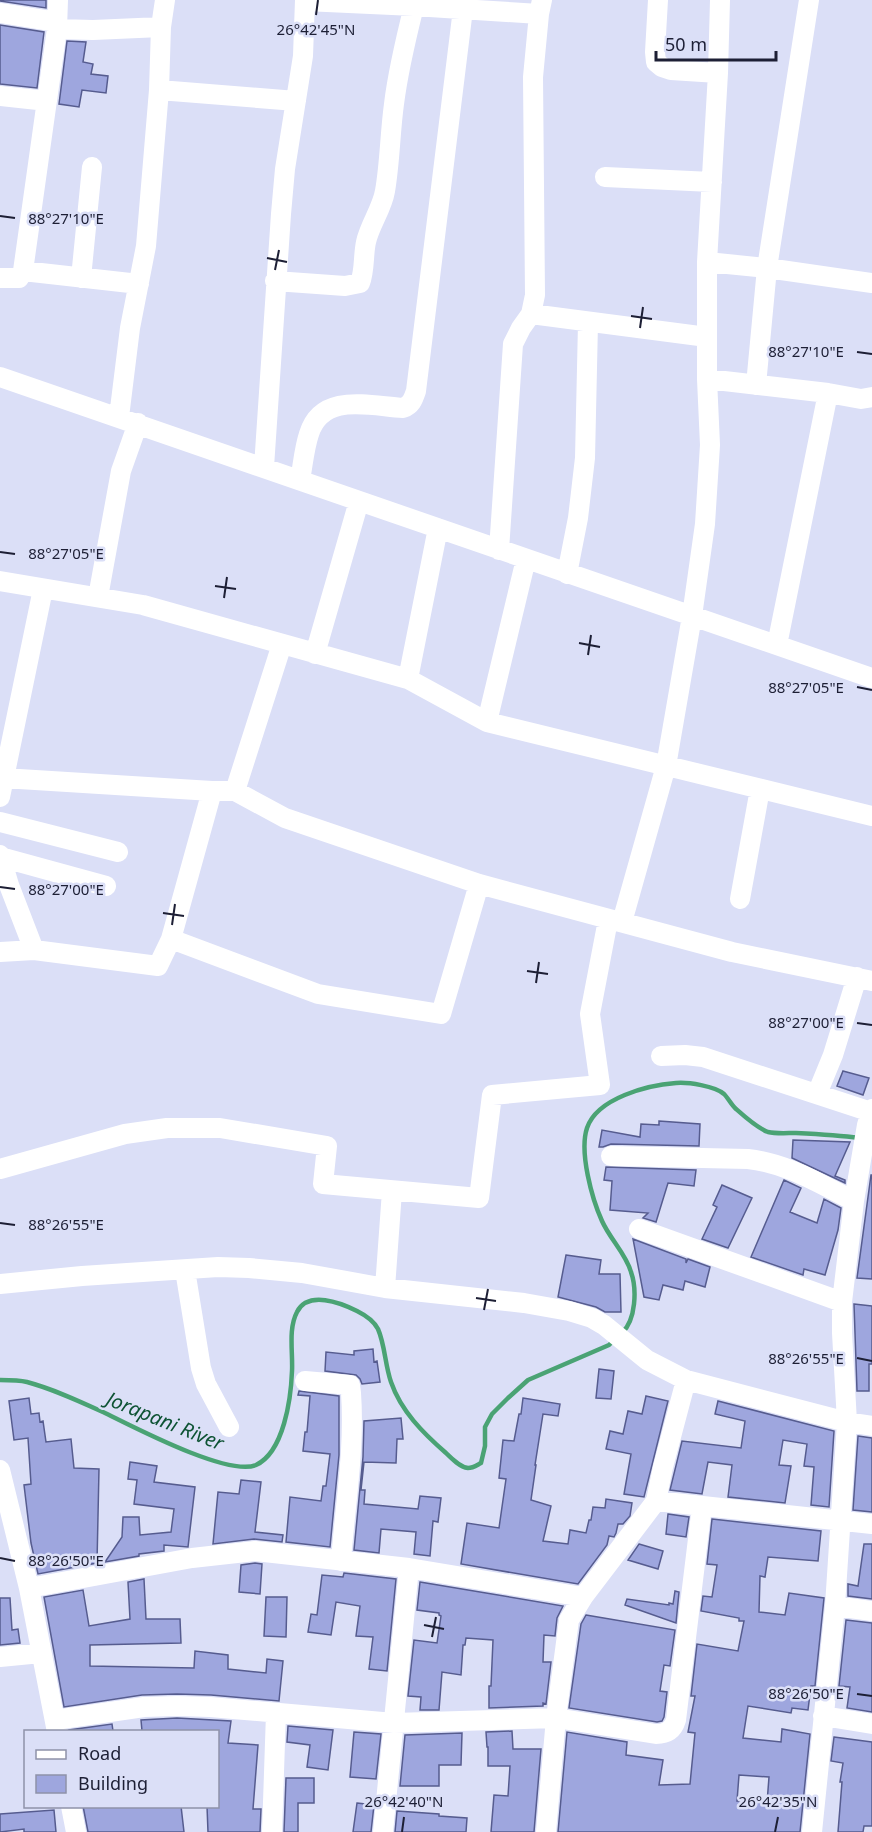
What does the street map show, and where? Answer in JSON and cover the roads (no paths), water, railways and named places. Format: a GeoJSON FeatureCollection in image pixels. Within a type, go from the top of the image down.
{"type":"FeatureCollection","features":[{"type":"Feature","properties":{"kind":"street"},"geometry":{"type":"LineString","coordinates":[[0,278],[19,278],[23,271],[57,25],[57,0]]}},
{"type":"Feature","properties":{"kind":"street"},"geometry":{"type":"LineString","coordinates":[[119,417],[130,328],[146,246],[159,90],[160,27],[165,0]]}},
{"type":"Feature","properties":{"kind":"street"},"geometry":{"type":"LineString","coordinates":[[264,467],[275,281],[285,169],[303,56],[305,0],[414,3],[463,9],[541,7],[533,77],[535,295],[531,314],[513,344],[499,550]]}},
{"type":"Feature","properties":{"kind":"street"},"geometry":{"type":"LineString","coordinates":[[658,0],[656,62],[671,70],[718,73]]}},
{"type":"Feature","properties":{"kind":"street"},"geometry":{"type":"LineString","coordinates":[[0,1169],[125,1134],[167,1128],[220,1128],[327,1146],[323,1184],[478,1197],[492,1095],[600,1084],[590,1014],[615,921],[666,766],[692,616],[705,524],[710,445],[707,379],[707,262],[720,0]]}},
{"type":"Feature","properties":{"kind":"street"},"geometry":{"type":"LineString","coordinates":[[756,385],[767,268],[809,0]]}},
{"type":"Feature","properties":{"kind":"street"},"geometry":{"type":"LineString","coordinates":[[275,281],[345,286],[360,283],[369,231],[381,208],[385,193],[394,104],[402,53],[414,3]]}},
{"type":"Feature","properties":{"kind":"street"},"geometry":{"type":"LineString","coordinates":[[300,480],[309,433],[318,416],[327,408],[341,404],[403,408],[409,406],[414,399],[463,9]]}},
{"type":"Feature","properties":{"kind":"street"},"geometry":{"type":"LineString","coordinates":[[0,13],[93,30],[160,27]]}},
{"type":"Feature","properties":{"kind":"street"},"geometry":{"type":"LineString","coordinates":[[159,90],[296,101]]}},
{"type":"Feature","properties":{"kind":"street"},"geometry":{"type":"LineString","coordinates":[[0,96],[46,101]]}},
{"type":"Feature","properties":{"kind":"street"},"geometry":{"type":"LineString","coordinates":[[81,278],[92,166]]}},
{"type":"Feature","properties":{"kind":"street"},"geometry":{"type":"LineString","coordinates":[[605,177],[712,182]]}},
{"type":"Feature","properties":{"kind":"street"},"geometry":{"type":"LineString","coordinates":[[707,262],[872,283]]}},
{"type":"Feature","properties":{"kind":"street"},"geometry":{"type":"LineString","coordinates":[[23,271],[139,284]]}},
{"type":"Feature","properties":{"kind":"street"},"geometry":{"type":"LineString","coordinates":[[531,314],[707,337]]}},
{"type":"Feature","properties":{"kind":"street"},"geometry":{"type":"LineString","coordinates":[[567,574],[578,518],[585,458],[588,323]]}},
{"type":"Feature","properties":{"kind":"street"},"geometry":{"type":"LineString","coordinates":[[0,377],[872,678]]}},
{"type":"Feature","properties":{"kind":"street"},"geometry":{"type":"LineString","coordinates":[[707,379],[861,399],[872,397]]}},
{"type":"Feature","properties":{"kind":"street"},"geometry":{"type":"LineString","coordinates":[[777,645],[828,393]]}},
{"type":"Feature","properties":{"kind":"street"},"geometry":{"type":"LineString","coordinates":[[98,597],[122,471],[138,423]]}},
{"type":"Feature","properties":{"kind":"street"},"geometry":{"type":"LineString","coordinates":[[315,654],[359,501]]}},
{"type":"Feature","properties":{"kind":"street"},"geometry":{"type":"LineString","coordinates":[[408,679],[438,528]]}},
{"type":"Feature","properties":{"kind":"street"},"geometry":{"type":"LineString","coordinates":[[487,722],[526,559]]}},
{"type":"Feature","properties":{"kind":"street"},"geometry":{"type":"LineString","coordinates":[[0,581],[143,605],[408,679],[487,722],[872,816]]}},
{"type":"Feature","properties":{"kind":"street"},"geometry":{"type":"LineString","coordinates":[[43,589],[1,787],[235,790],[285,818],[479,884],[732,952],[864,979],[817,1094]]}},
{"type":"Feature","properties":{"kind":"street"},"geometry":{"type":"LineString","coordinates":[[235,790],[282,644]]}},
{"type":"Feature","properties":{"kind":"street"},"geometry":{"type":"LineString","coordinates":[[740,898],[760,789]]}},
{"type":"Feature","properties":{"kind":"street"},"geometry":{"type":"LineString","coordinates":[[0,952],[34,950],[158,966],[171,939],[212,791]]}},
{"type":"Feature","properties":{"kind":"street"},"geometry":{"type":"LineString","coordinates":[[0,822],[118,852]]}},
{"type":"Feature","properties":{"kind":"street"},"geometry":{"type":"LineString","coordinates":[[0,856],[34,950]]}},
{"type":"Feature","properties":{"kind":"street"},"geometry":{"type":"LineString","coordinates":[[0,856],[106,886]]}},
{"type":"Feature","properties":{"kind":"street"},"geometry":{"type":"LineString","coordinates":[[171,939],[318,994],[441,1014],[479,884]]}},
{"type":"Feature","properties":{"kind":"street"},"geometry":{"type":"LineString","coordinates":[[662,1056],[685,1054],[703,1058],[817,1094],[870,1115],[854,1201],[842,1302],[847,1422],[835,1606],[812,1832]]}},
{"type":"Feature","properties":{"kind":"street"},"geometry":{"type":"LineString","coordinates":[[611,1156],[763,1160],[790,1169],[854,1201]]}},
{"type":"Feature","properties":{"kind":"street"},"geometry":{"type":"LineString","coordinates":[[385,1288],[392,1191]]}},
{"type":"Feature","properties":{"kind":"street"},"geometry":{"type":"LineString","coordinates":[[639,1229],[842,1302]]}},
{"type":"Feature","properties":{"kind":"street"},"geometry":{"type":"LineString","coordinates":[[0,1284],[218,1267],[302,1273],[385,1288],[524,1303],[582,1314],[604,1325],[647,1360],[686,1380],[847,1422],[872,1426]]}},
{"type":"Feature","properties":{"kind":"street"},"geometry":{"type":"LineString","coordinates":[[184,1270],[201,1368],[206,1384],[229,1427]]}},
{"type":"Feature","properties":{"kind":"street"},"geometry":{"type":"LineString","coordinates":[[546,1832],[556,1718],[569,1620],[656,1501],[686,1380]]}},
{"type":"Feature","properties":{"kind":"street"},"geometry":{"type":"LineString","coordinates":[[305,1381],[350,1385],[352,1455],[346,1490],[340,1561]]}},
{"type":"Feature","properties":{"kind":"street"},"geometry":{"type":"LineString","coordinates":[[0,1470],[29,1588],[56,1726],[144,1707],[210,1707],[394,1723],[556,1718],[656,1734],[665,1733],[672,1728],[676,1720],[702,1506]]}},
{"type":"Feature","properties":{"kind":"street"},"geometry":{"type":"LineString","coordinates":[[656,1501],[872,1524]]}},
{"type":"Feature","properties":{"kind":"street"},"geometry":{"type":"LineString","coordinates":[[29,1588],[192,1558],[255,1551],[409,1568],[584,1597]]}},
{"type":"Feature","properties":{"kind":"street"},"geometry":{"type":"LineString","coordinates":[[383,1832],[409,1568]]}},
{"type":"Feature","properties":{"kind":"street"},"geometry":{"type":"LineString","coordinates":[[835,1606],[872,1611]]}},
{"type":"Feature","properties":{"kind":"street"},"geometry":{"type":"LineString","coordinates":[[0,1657],[40,1653]]}},
{"type":"Feature","properties":{"kind":"street"},"geometry":{"type":"LineString","coordinates":[[272,1832],[276,1713]]}},
{"type":"Feature","properties":{"kind":"street"},"geometry":{"type":"LineString","coordinates":[[823,1716],[872,1724]]}},
{"type":"Feature","properties":{"kind":"street"},"geometry":{"type":"LineString","coordinates":[[71,1808],[76,1832]]}},
{"type":"Feature","properties":{"kind":"waterway","name":"Jorapani River"},"geometry":{"type":"LineString","coordinates":[[622,1333],[633,1312],[633,1279],[629,1265],[605,1228],[598,1212],[586,1162],[587,1128],[601,1109],[612,1101],[638,1090],[665,1084],[694,1084],[720,1091],[746,1118],[768,1132],[859,1138]]}},
{"type":"Feature","properties":{"kind":"waterway","name":"Jorapani River"},"geometry":{"type":"LineString","coordinates":[[0,1380],[24,1381],[56,1392],[180,1448],[224,1464],[243,1467],[256,1465],[273,1449],[288,1409],[294,1319],[302,1305],[309,1301],[325,1300],[357,1311],[374,1323],[384,1348],[391,1382],[401,1403],[429,1438],[456,1462],[468,1468],[481,1463],[485,1446],[485,1427],[492,1414],[528,1380],[609,1345],[614,1340]]}}]}
